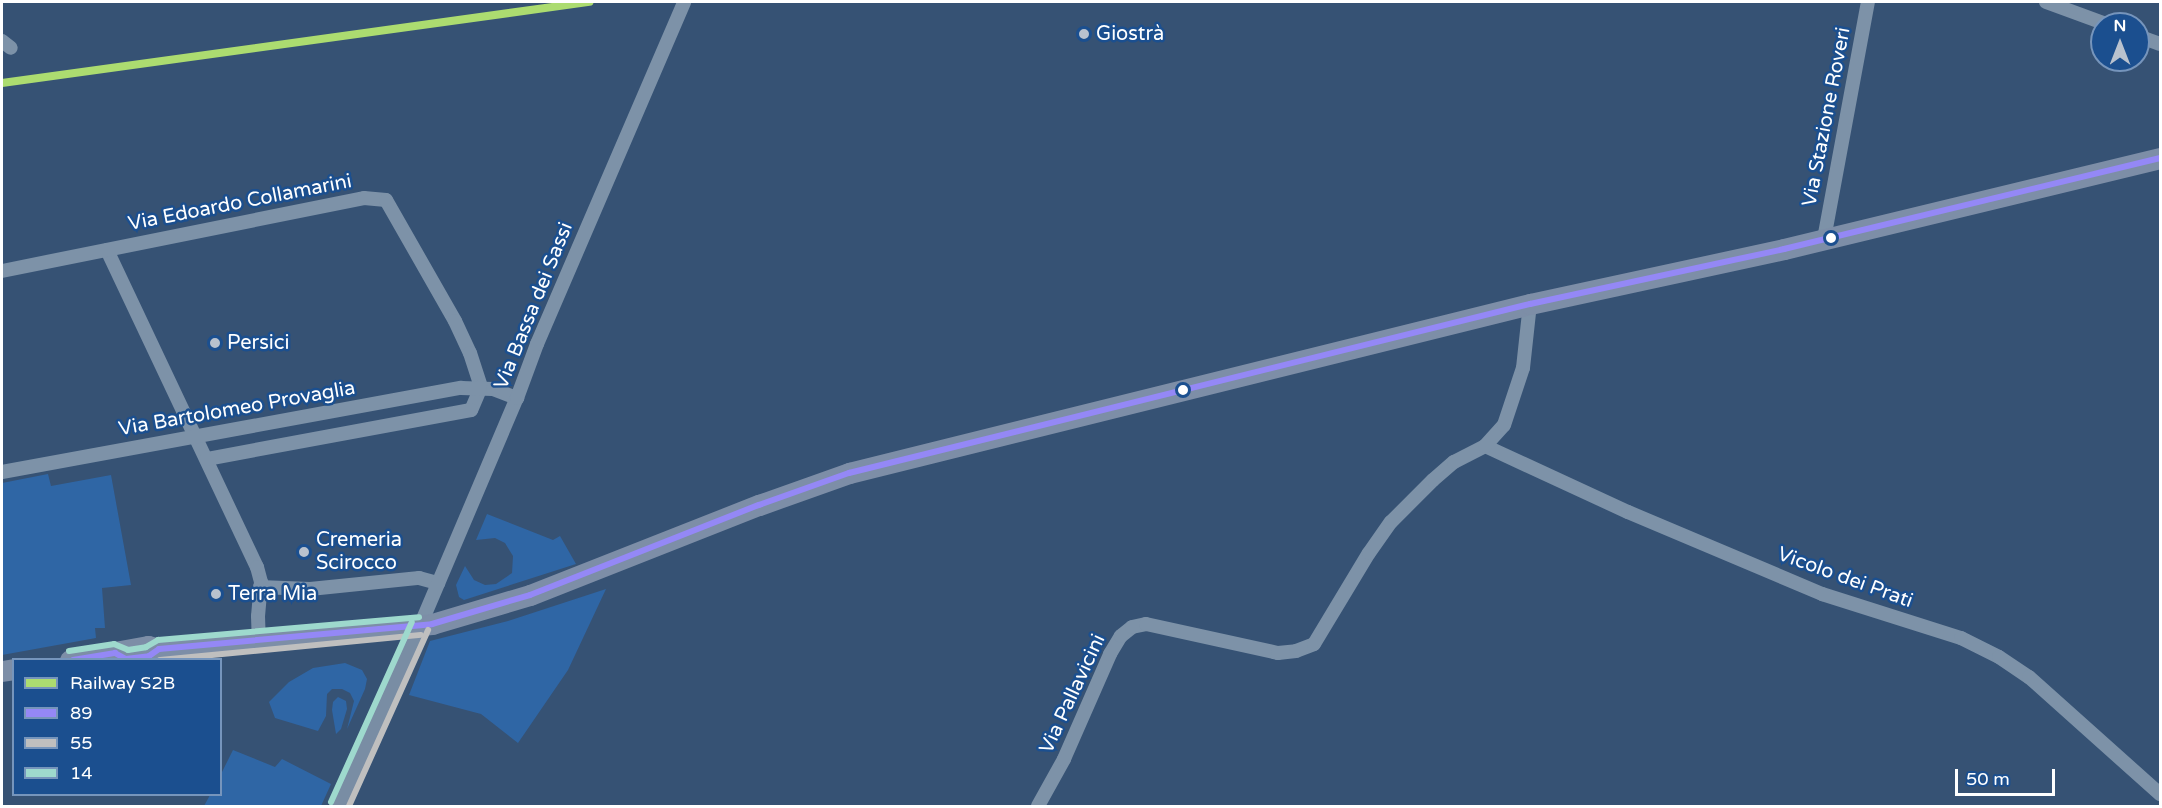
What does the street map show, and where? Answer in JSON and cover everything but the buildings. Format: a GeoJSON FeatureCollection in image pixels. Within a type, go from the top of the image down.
{"type":"FeatureCollection","features":[{"type":"Feature","properties":{"kind":"main road"},"geometry":{"type":"LineString","coordinates":[[83,658],[148,645],[159,649],[420,626],[530,595],[759,505],[849,473],[1530,304],[1824,239],[2160,158]]}},
{"type":"Feature","properties":{"kind":"main road"},"geometry":{"type":"LineString","coordinates":[[339,807],[420,626]]}},
{"type":"Feature","properties":{"kind":"street","name":"Via Bassa dei Sassi"},"geometry":{"type":"LineString","coordinates":[[420,626],[517,398],[537,344],[684,2]]}},
{"type":"Feature","properties":{"kind":"street","name":"Via Stazione Roveri"},"geometry":{"type":"LineString","coordinates":[[1824,239],[1868,2]]}},
{"type":"Feature","properties":{"kind":"street"},"geometry":{"type":"LineString","coordinates":[[2046,2],[2090,18]]}},
{"type":"Feature","properties":{"kind":"street","name":"Via Edoardo Collamarini"},"geometry":{"type":"LineString","coordinates":[[2,271],[364,198],[386,200],[455,321],[470,353],[480,387]]}},
{"type":"Feature","properties":{"kind":"street"},"geometry":{"type":"LineString","coordinates":[[107,250],[257,567],[260,587],[259,639]]}},
{"type":"Feature","properties":{"kind":"street","name":"Via Pallavicini"},"geometry":{"type":"LineString","coordinates":[[1038,807],[1064,759],[1110,654],[1121,636],[1132,627],[1146,624],[1278,653],[1296,651],[1314,644],[1369,553],[1391,522],[1433,480],[1454,462],[1485,446],[1504,425],[1515,399],[1523,368],[1530,304]]}},
{"type":"Feature","properties":{"kind":"street","name":"Via Bartolomeo Provaglia"},"geometry":{"type":"LineString","coordinates":[[2,472],[461,387],[480,387],[517,398]]}},
{"type":"Feature","properties":{"kind":"street"},"geometry":{"type":"LineString","coordinates":[[207,459],[471,410],[480,387]]}},
{"type":"Feature","properties":{"kind":"street","name":"Vicolo dei Prati"},"geometry":{"type":"LineString","coordinates":[[1485,446],[1628,512],[1822,594],[1961,638],[1999,657],[2029,677],[2160,794]]}},
{"type":"Feature","properties":{"kind":"street"},"geometry":{"type":"LineString","coordinates":[[260,587],[310,589],[420,579],[438,583]]}},
{"type":"Feature","properties":{"kind":"shaded area"},"geometry":{"type":"Polygon","coordinates":[[[48,474],[51,486],[111,475],[131,585],[102,588],[105,628],[95,628],[96,638],[2,655],[2,483],[48,474]]]}},
{"type":"Feature","properties":{"kind":"shaded area"},"geometry":{"type":"Polygon","coordinates":[[[487,514],[553,540],[560,536],[576,564],[464,600],[459,597],[456,585],[465,566],[474,580],[485,585],[496,584],[512,573],[513,556],[505,543],[495,538],[476,540],[487,514]]]}},
{"type":"Feature","properties":{"kind":"shaded area"},"geometry":{"type":"Polygon","coordinates":[[[606,589],[568,670],[518,743],[481,714],[409,695],[430,641],[508,621],[606,589]]]}},
{"type":"Feature","properties":{"kind":"shaded area"},"geometry":{"type":"Polygon","coordinates":[[[345,663],[362,670],[367,679],[365,689],[347,729],[354,701],[350,693],[342,689],[332,689],[327,694],[326,716],[318,731],[275,718],[269,702],[289,682],[313,668],[345,663]]]}},
{"type":"Feature","properties":{"kind":"shaded area"},"geometry":{"type":"Polygon","coordinates":[[[338,697],[346,701],[347,709],[341,729],[336,734],[332,710],[333,702],[338,697]]]}},
{"type":"Feature","properties":{"kind":"shaded area"},"geometry":{"type":"Polygon","coordinates":[[[233,750],[275,767],[282,759],[331,784],[321,806],[204,806],[209,796],[222,796],[222,772],[233,750]]]}},
{"type":"Feature","properties":{"kind":"rail line","name":"S2B"},"geometry":{"type":"LineString","coordinates":[[2,83],[589,2]]}},
{"type":"Feature","properties":{"kind":"transit line","name":"89"},"geometry":{"type":"LineString","coordinates":[[134,658],[149,656],[159,649],[432,624],[530,595],[759,505],[849,473],[1530,304],[1784,249],[2160,158]]}},
{"type":"Feature","properties":{"kind":"transit line","name":"14"},"geometry":{"type":"LineString","coordinates":[[69,651],[114,644],[128,650],[146,647],[158,640],[419,617]]}},
{"type":"Feature","properties":{"kind":"transit line","name":"14"},"geometry":{"type":"LineString","coordinates":[[331,802],[412,622]]}},
{"type":"Feature","properties":{"kind":"transit line","name":"55"},"geometry":{"type":"LineString","coordinates":[[349,806],[428,630]]}},
{"type":"Feature","properties":{"kind":"transit line","name":"55"},"geometry":{"type":"LineString","coordinates":[[181,658],[421,635]]}},
{"type":"Feature","properties":{"kind":"transit line","name":"89"},"geometry":{"type":"LineString","coordinates":[[85,658],[115,653],[124,658]]}},
{"type":"Feature","properties":{"kind":"place","name":"Giostrà"},"geometry":{"type":"Point","coordinates":[1084,34]}},
{"type":"Feature","properties":{"kind":"place","name":"Persici"},"geometry":{"type":"Point","coordinates":[215,343]}},
{"type":"Feature","properties":{"kind":"place","name":"Cremeria Scirocco"},"geometry":{"type":"Point","coordinates":[304,552]}},
{"type":"Feature","properties":{"kind":"place","name":"Terra Mia"},"geometry":{"type":"Point","coordinates":[216,594]}}]}
